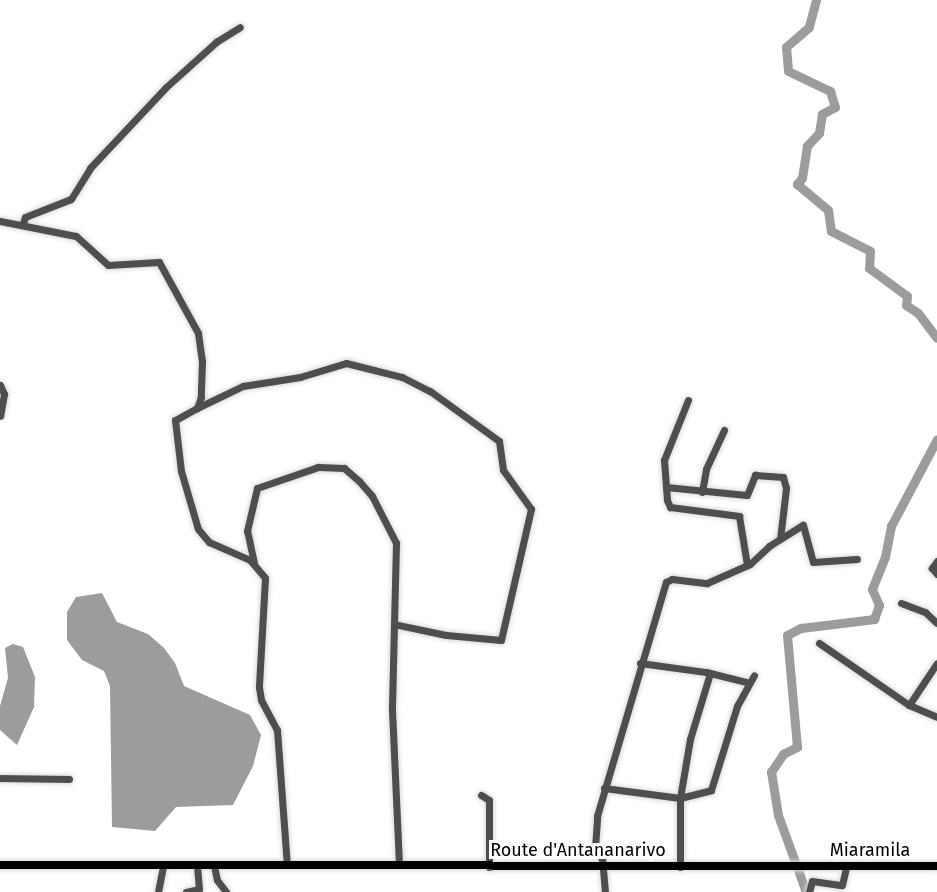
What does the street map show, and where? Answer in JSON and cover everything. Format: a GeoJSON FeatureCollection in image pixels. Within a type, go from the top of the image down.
{"type":"FeatureCollection","features":[{"type":"Feature","properties":{"kind":"main road","name":"Route d'Antananarivo"},"geometry":{"type":"LineString","coordinates":[[0,865],[802,867]]}},
{"type":"Feature","properties":{"kind":"main road","name":"Miaramila"},"geometry":{"type":"LineString","coordinates":[[802,867],[937,866]]}},
{"type":"Feature","properties":{"kind":"street"},"geometry":{"type":"LineString","coordinates":[[23,223],[25,217],[71,199],[90,168],[165,88],[216,42],[240,27]]}},
{"type":"Feature","properties":{"kind":"street"},"geometry":{"type":"LineString","coordinates":[[0,221],[23,223],[76,236],[108,265],[159,262],[198,333],[202,379],[197,408]]}},
{"type":"Feature","properties":{"kind":"street"},"geometry":{"type":"LineString","coordinates":[[287,865],[277,730],[261,700],[259,687],[265,578],[254,565],[209,542],[198,529],[181,471],[175,420],[243,386],[300,377],[346,363],[402,377],[430,391],[499,441],[503,471],[531,509],[501,640],[393,624]]}},
{"type":"Feature","properties":{"kind":"street"},"geometry":{"type":"LineString","coordinates":[[0,385],[4,394],[0,416]]}},
{"type":"Feature","properties":{"kind":"street"},"geometry":{"type":"LineString","coordinates":[[688,400],[664,460],[670,507],[739,516],[747,565]]}},
{"type":"Feature","properties":{"kind":"street"},"geometry":{"type":"LineString","coordinates":[[702,492],[706,469],[724,430]]}},
{"type":"Feature","properties":{"kind":"street"},"geometry":{"type":"LineString","coordinates":[[254,565],[247,531],[257,488],[318,467],[344,468],[372,496],[396,543],[392,710],[399,865]]}},
{"type":"Feature","properties":{"kind":"street"},"geometry":{"type":"LineString","coordinates":[[666,488],[747,495],[755,475],[783,477],[786,488],[780,539]]}},
{"type":"Feature","properties":{"kind":"street"},"geometry":{"type":"LineString","coordinates":[[605,892],[603,866],[595,848],[594,832],[604,788],[640,663],[666,582],[672,579],[707,583],[747,565],[780,539],[803,525],[813,562],[857,559]]}},
{"type":"Feature","properties":{"kind":"street"},"geometry":{"type":"LineString","coordinates":[[937,561],[932,568],[937,574]]}},
{"type":"Feature","properties":{"kind":"street"},"geometry":{"type":"LineString","coordinates":[[900,603],[925,612],[937,623]]}},
{"type":"Feature","properties":{"kind":"street"},"geometry":{"type":"LineString","coordinates":[[819,643],[909,705],[937,717]]}},
{"type":"Feature","properties":{"kind":"street"},"geometry":{"type":"LineString","coordinates":[[640,663],[711,673],[750,683]]}},
{"type":"Feature","properties":{"kind":"street"},"geometry":{"type":"LineString","coordinates":[[909,705],[937,663]]}},
{"type":"Feature","properties":{"kind":"street"},"geometry":{"type":"LineString","coordinates":[[680,867],[680,798],[690,739],[711,673]]}},
{"type":"Feature","properties":{"kind":"street"},"geometry":{"type":"LineString","coordinates":[[604,788],[680,798],[714,787],[730,724],[754,675]]}},
{"type":"Feature","properties":{"kind":"street"},"geometry":{"type":"LineString","coordinates":[[0,778],[69,779]]}},
{"type":"Feature","properties":{"kind":"street"},"geometry":{"type":"LineString","coordinates":[[481,795],[489,800],[489,867]]}},
{"type":"Feature","properties":{"kind":"street"},"geometry":{"type":"LineString","coordinates":[[158,892],[163,866]]}},
{"type":"Feature","properties":{"kind":"street"},"geometry":{"type":"LineString","coordinates":[[186,892],[199,889],[197,866]]}},
{"type":"Feature","properties":{"kind":"street"},"geometry":{"type":"LineString","coordinates":[[214,866],[217,880],[226,892]]}},
{"type":"Feature","properties":{"kind":"street"},"geometry":{"type":"LineString","coordinates":[[809,892],[812,881],[842,885],[846,868]]}},
{"type":"Feature","properties":{"kind":"shaded area"},"geometry":{"type":"Polygon","coordinates":[[[102,593],[117,622],[148,634],[164,648],[175,663],[184,686],[250,715],[261,735],[253,766],[233,805],[176,807],[155,831],[112,827],[110,686],[104,671],[82,660],[67,640],[67,612],[76,597],[102,593]]]}},
{"type":"Feature","properties":{"kind":"shaded area"},"geometry":{"type":"Polygon","coordinates":[[[13,644],[23,647],[35,677],[34,707],[17,745],[0,730],[0,706],[8,678],[5,648],[13,644]]]}},
{"type":"Feature","properties":{"kind":"waterway"},"geometry":{"type":"LineString","coordinates":[[816,0],[809,27],[786,47],[788,71],[830,91],[835,107],[822,114],[819,133],[807,146],[802,178],[797,184],[828,210],[831,231],[870,251],[869,268],[907,296],[906,305],[918,313],[937,338]]}},
{"type":"Feature","properties":{"kind":"waterway"},"geometry":{"type":"LineString","coordinates":[[806,892],[778,815],[771,772],[783,754],[797,747],[787,635],[801,628],[874,619],[879,605],[872,589],[885,557],[891,526],[937,439]]}}]}
